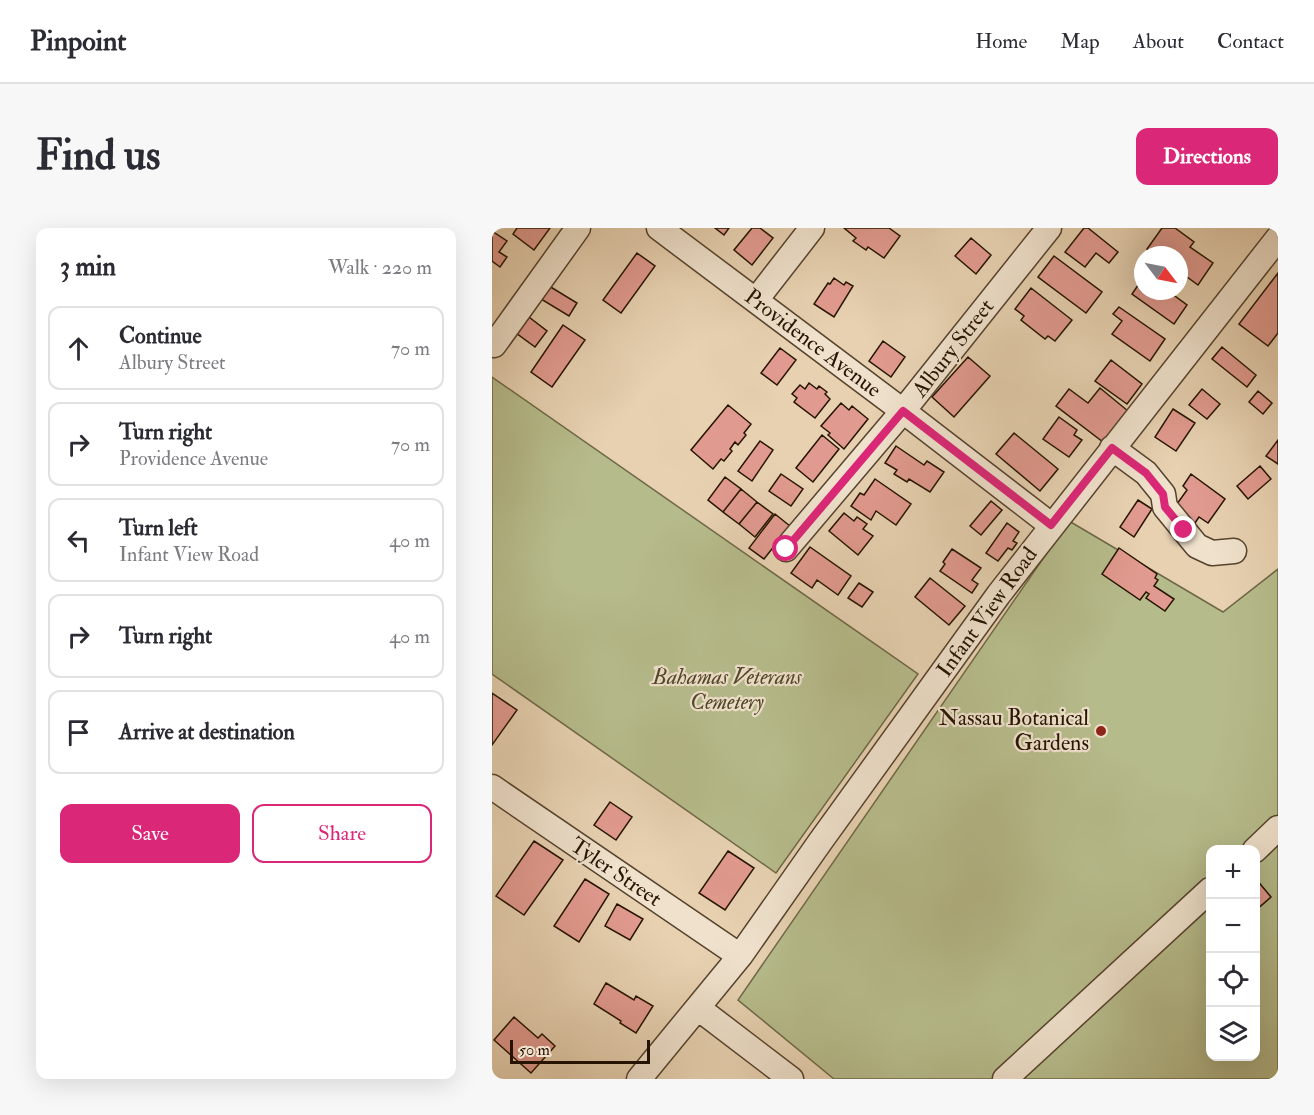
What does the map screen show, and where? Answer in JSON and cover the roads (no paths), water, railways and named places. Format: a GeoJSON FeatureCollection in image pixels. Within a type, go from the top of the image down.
{"type":"FeatureCollection","features":[{"type":"Feature","properties":{"kind":"street"},"geometry":{"type":"LineString","coordinates":[[494,345],[578,228]]}},
{"type":"Feature","properties":{"kind":"street","name":"Providence Avenue"},"geometry":{"type":"LineString","coordinates":[[659,228],[1051,525]]}},
{"type":"Feature","properties":{"kind":"street"},"geometry":{"type":"LineString","coordinates":[[756,300],[812,228]]}},
{"type":"Feature","properties":{"kind":"street","name":"Albury Street"},"geometry":{"type":"LineString","coordinates":[[786,549],[903,411],[1048,228]]}},
{"type":"Feature","properties":{"kind":"street"},"geometry":{"type":"LineString","coordinates":[[1274,228],[1278,231]]}},
{"type":"Feature","properties":{"kind":"street","name":"Infant View Road"},"geometry":{"type":"LineString","coordinates":[[639,1079],[740,956],[820,842],[1051,525],[1278,238]]}},
{"type":"Feature","properties":{"kind":"street"},"geometry":{"type":"LineString","coordinates":[[1112,448],[1146,473],[1163,494],[1165,507],[1197,546],[1212,553],[1234,551]]}},
{"type":"Feature","properties":{"kind":"street","name":"Tyler Street"},"geometry":{"type":"LineString","coordinates":[[492,788],[740,956]]}},
{"type":"Feature","properties":{"kind":"street"},"geometry":{"type":"LineString","coordinates":[[1259,845],[1278,828]]}},
{"type":"Feature","properties":{"kind":"street"},"geometry":{"type":"LineString","coordinates":[[1005,1079],[1206,894]]}},
{"type":"Feature","properties":{"kind":"street"},"geometry":{"type":"LineString","coordinates":[[698,1008],[791,1079]]}},
{"type":"Feature","properties":{"kind":"place","name":"Nassau Botanical Gardens"},"geometry":{"type":"Point","coordinates":[1101,731]}},
{"type":"Feature","properties":{"kind":"park label","name":"Bahamas Veterans Cemetery"},"geometry":{"type":"Point","coordinates":[727,690]}}]}
